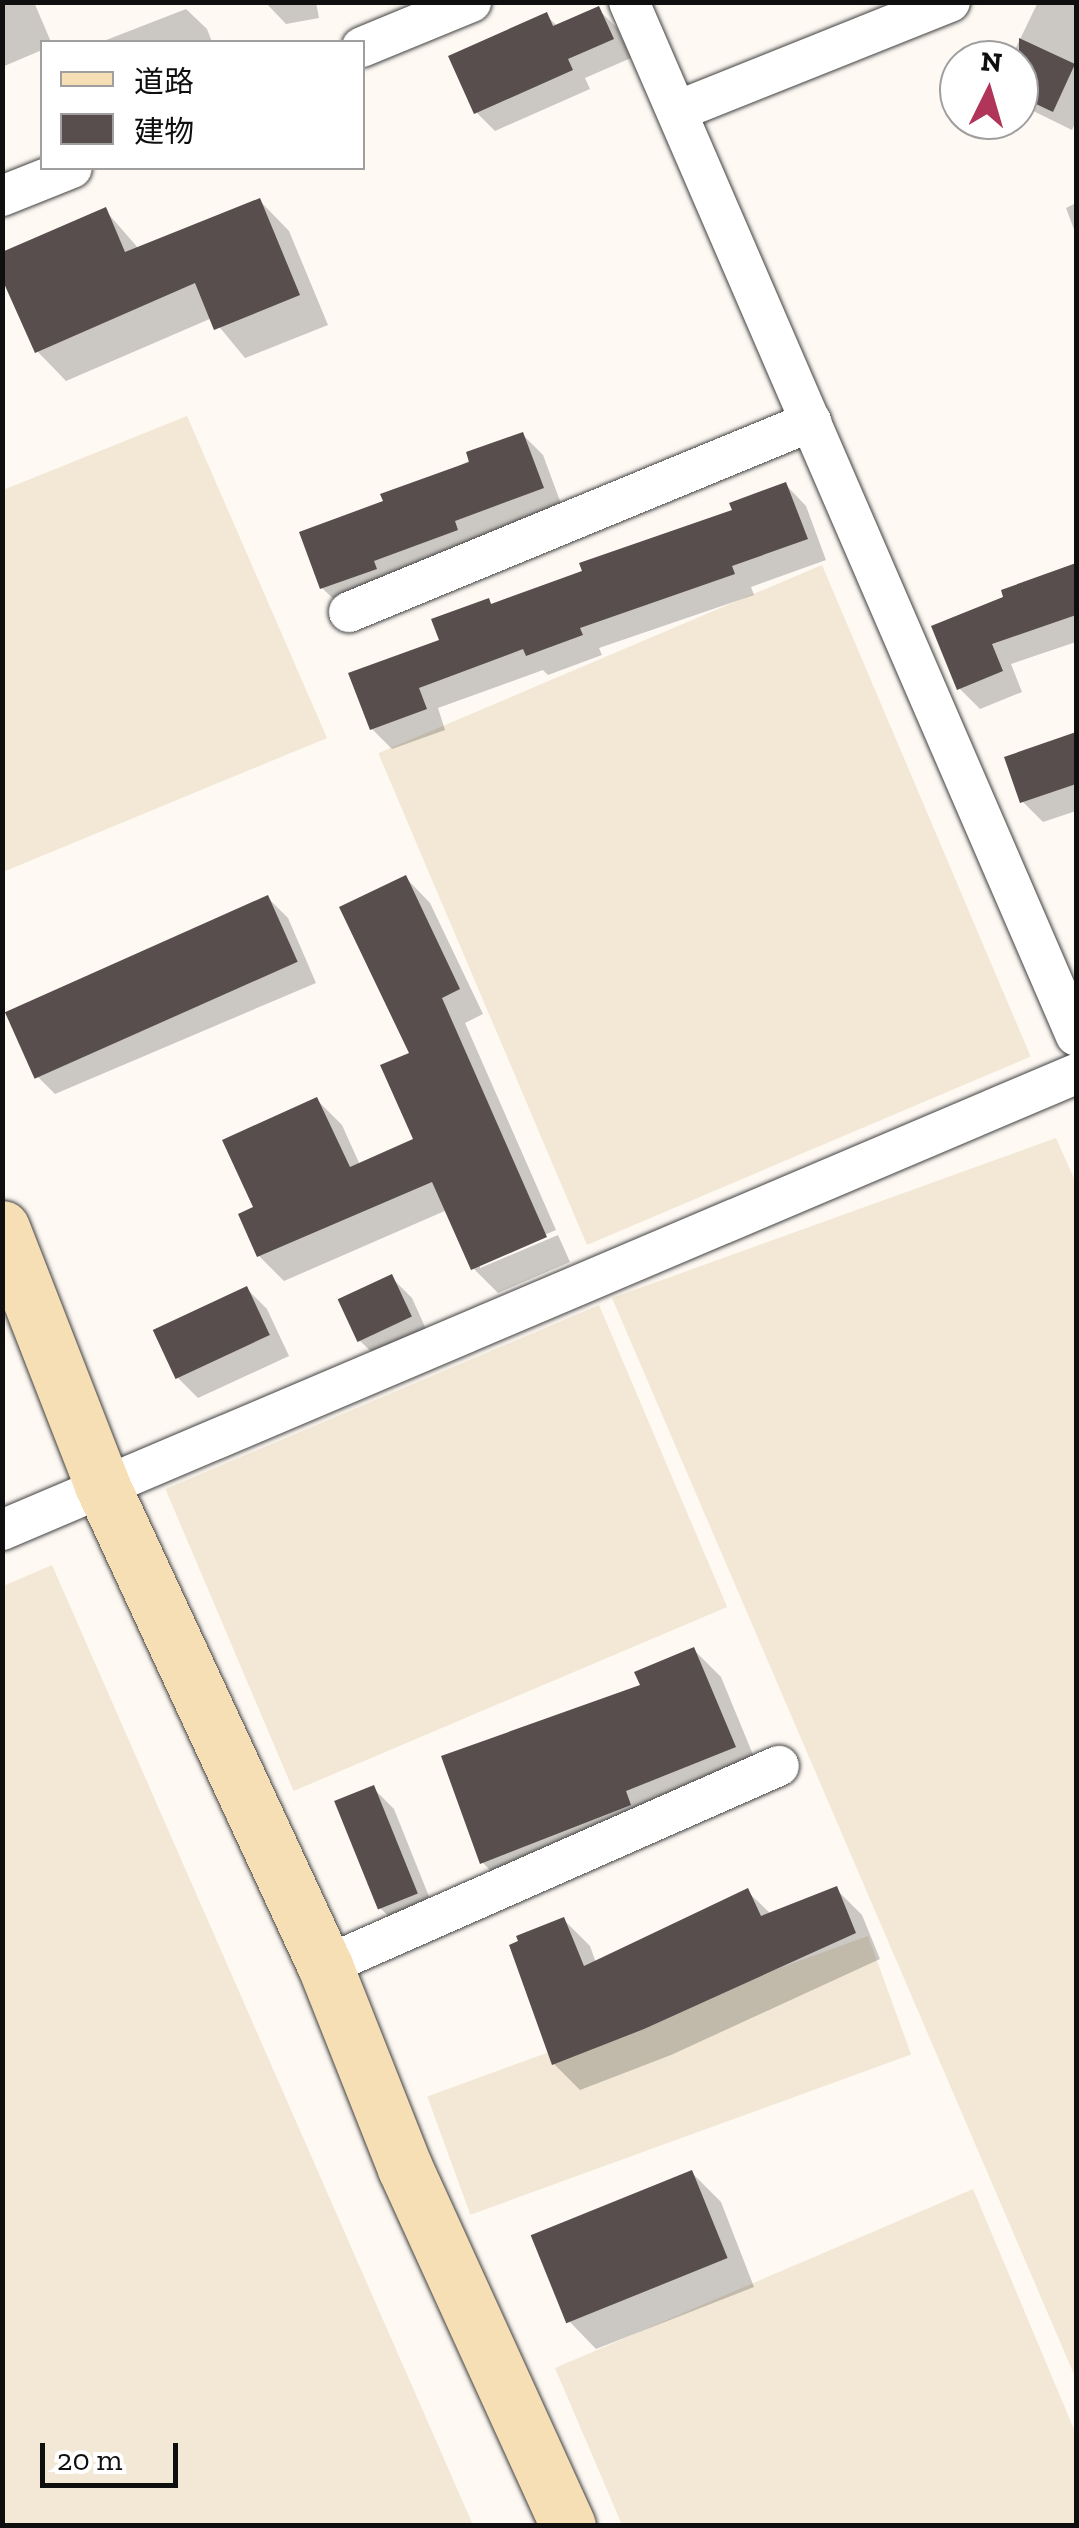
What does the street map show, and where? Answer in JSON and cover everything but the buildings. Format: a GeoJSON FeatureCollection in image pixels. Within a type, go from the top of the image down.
{"type":"FeatureCollection","features":[{"type":"Feature","properties":{"kind":"street"},"geometry":{"type":"LineString","coordinates":[[365,46],[471,2]]}},
{"type":"Feature","properties":{"kind":"street"},"geometry":{"type":"LineString","coordinates":[[629,2],[1076,1036]]}},
{"type":"Feature","properties":{"kind":"street"},"geometry":{"type":"LineString","coordinates":[[676,112],[950,2]]}},
{"type":"Feature","properties":{"kind":"street"},"geometry":{"type":"LineString","coordinates":[[2,196],[67,170]]}},
{"type":"Feature","properties":{"kind":"street"},"geometry":{"type":"LineString","coordinates":[[349,612],[810,422]]}},
{"type":"Feature","properties":{"kind":"street"},"geometry":{"type":"LineString","coordinates":[[2,1530],[1076,1074]]}},
{"type":"Feature","properties":{"kind":"street"},"geometry":{"type":"LineString","coordinates":[[2,1228],[102,1486],[325,1966],[406,2168],[568,2526]]}},
{"type":"Feature","properties":{"kind":"street"},"geometry":{"type":"LineString","coordinates":[[325,1966],[779,1766]]}},
{"type":"Feature","properties":{"kind":"shaded area"},"geometry":{"type":"Polygon","coordinates":[[[187,416],[327,738],[3,872],[3,490],[187,416]]]}},
{"type":"Feature","properties":{"kind":"shaded area"},"geometry":{"type":"Polygon","coordinates":[[[822,565],[1031,1057],[587,1245],[378,753],[822,565]]]}},
{"type":"Feature","properties":{"kind":"shaded area"},"geometry":{"type":"Polygon","coordinates":[[[1056,1138],[1076,1183],[1076,2379],[612,1298],[1056,1138]]]}},
{"type":"Feature","properties":{"kind":"shaded area"},"geometry":{"type":"Polygon","coordinates":[[[599,1305],[727,1607],[294,1791],[165,1489],[599,1305]]]}},
{"type":"Feature","properties":{"kind":"shaded area"},"geometry":{"type":"Polygon","coordinates":[[[52,1565],[473,2525],[3,2525],[3,1586],[52,1565]]]}},
{"type":"Feature","properties":{"kind":"shaded area"},"geometry":{"type":"Polygon","coordinates":[[[868,1936],[911,2054],[470,2215],[427,2096],[868,1936]]]}},
{"type":"Feature","properties":{"kind":"shaded area"},"geometry":{"type":"Polygon","coordinates":[[[973,2189],[1076,2434],[1076,2525],[622,2525],[555,2368],[973,2189]]]}}]}
